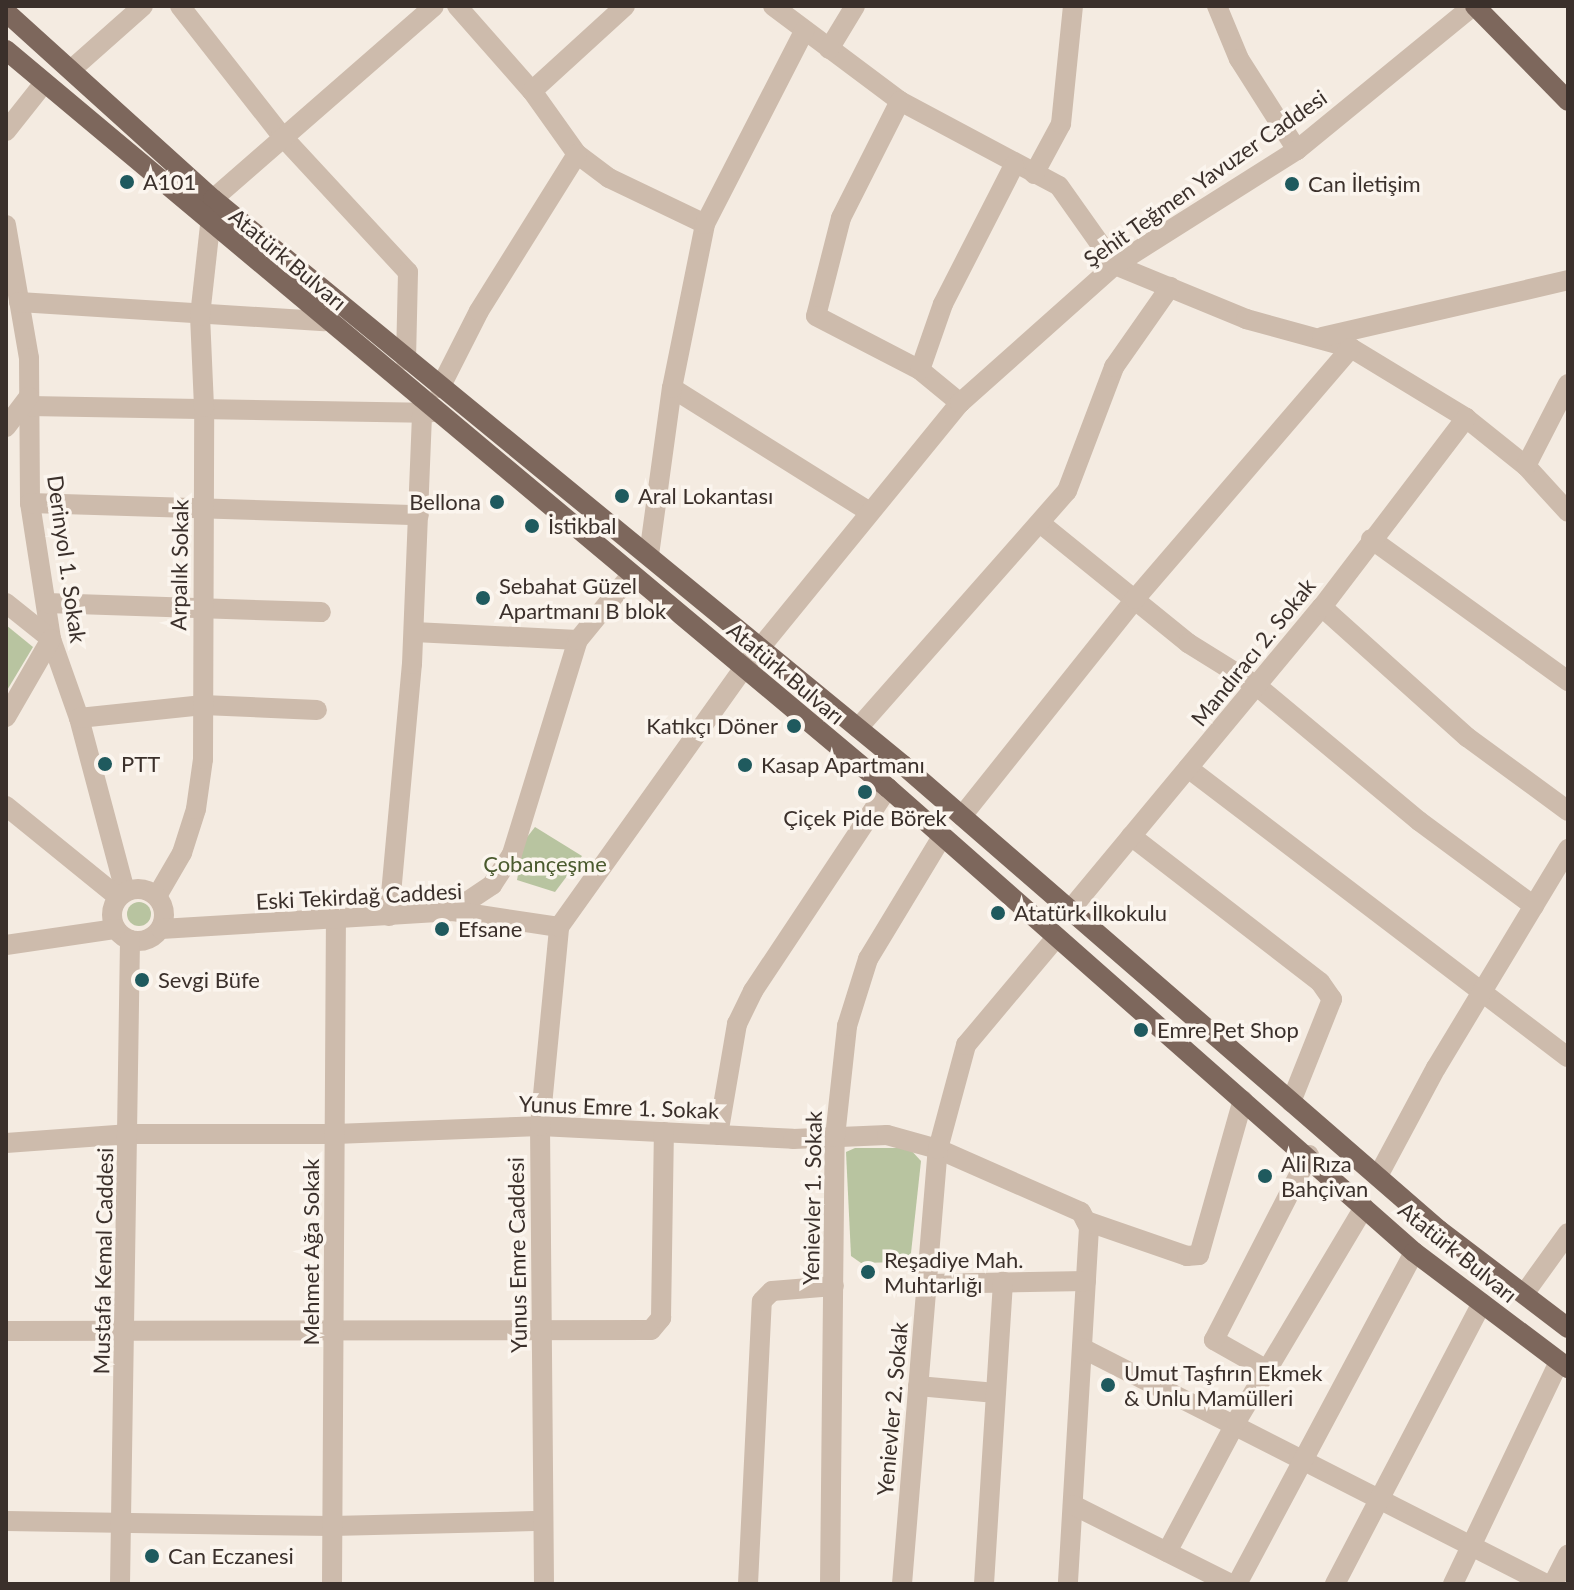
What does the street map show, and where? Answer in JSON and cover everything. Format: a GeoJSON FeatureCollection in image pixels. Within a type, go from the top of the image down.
{"type":"FeatureCollection","features":[{"type":"Feature","properties":{"kind":"main road"},"geometry":{"type":"LineString","coordinates":[[1474,6],[1568,101]]}},
{"type":"Feature","properties":{"kind":"main road","name":"Atatürk Bulvarı"},"geometry":{"type":"LineString","coordinates":[[6,12],[213,199],[440,388],[762,648],[962,816],[1378,1176],[1568,1328]]}},
{"type":"Feature","properties":{"kind":"main road","name":"Atatürk Bulvarı"},"geometry":{"type":"LineString","coordinates":[[6,50],[324,321],[427,413],[631,575],[888,788],[1055,939],[1309,1155],[1414,1252],[1564,1365]]}},
{"type":"Feature","properties":{"kind":"street"},"geometry":{"type":"LineString","coordinates":[[72,69],[143,6]]}},
{"type":"Feature","properties":{"kind":"street"},"geometry":{"type":"LineString","coordinates":[[180,6],[281,135],[408,272],[406,360]]}},
{"type":"Feature","properties":{"kind":"street"},"geometry":{"type":"LineString","coordinates":[[213,199],[281,135],[434,6]]}},
{"type":"Feature","properties":{"kind":"street"},"geometry":{"type":"LineString","coordinates":[[457,6],[532,91],[577,154],[609,178],[705,224]]}},
{"type":"Feature","properties":{"kind":"street"},"geometry":{"type":"LineString","coordinates":[[532,91],[625,6]]}},
{"type":"Feature","properties":{"kind":"street"},"geometry":{"type":"LineString","coordinates":[[773,6],[900,101],[1014,165],[1059,186],[1115,265],[1246,319],[1351,348],[1466,418],[1526,466],[1568,512]]}},
{"type":"Feature","properties":{"kind":"street"},"geometry":{"type":"LineString","coordinates":[[829,49],[855,6]]}},
{"type":"Feature","properties":{"kind":"street"},"geometry":{"type":"LineString","coordinates":[[1217,6],[1239,59],[1297,150]]}},
{"type":"Feature","properties":{"kind":"street","name":"Şehit Teğmen Yavuzer Caddesi"},"geometry":{"type":"LineString","coordinates":[[559,927],[742,670],[868,511],[960,403],[1115,265],[1297,150],[1474,6]]}},
{"type":"Feature","properties":{"kind":"street"},"geometry":{"type":"LineString","coordinates":[[1034,174],[1061,124],[1077,7]]}},
{"type":"Feature","properties":{"kind":"street"},"geometry":{"type":"LineString","coordinates":[[649,555],[672,388],[705,224],[804,31]]}},
{"type":"Feature","properties":{"kind":"street"},"geometry":{"type":"LineString","coordinates":[[6,131],[44,83]]}},
{"type":"Feature","properties":{"kind":"street"},"geometry":{"type":"LineString","coordinates":[[900,101],[841,218],[816,316],[920,370],[960,403]]}},
{"type":"Feature","properties":{"kind":"street"},"geometry":{"type":"LineString","coordinates":[[440,388],[479,311],[577,154]]}},
{"type":"Feature","properties":{"kind":"street"},"geometry":{"type":"LineString","coordinates":[[920,370],[943,304],[1014,165]]}},
{"type":"Feature","properties":{"kind":"street","name":"Derinyol 1. Sokak"},"geometry":{"type":"LineString","coordinates":[[6,225],[19,302],[29,402],[30,503],[51,639],[79,718],[122,894]]}},
{"type":"Feature","properties":{"kind":"street","name":"Arpalık Sokak"},"geometry":{"type":"LineString","coordinates":[[157,896],[182,853],[196,809],[203,705],[204,407],[200,316],[210,226]]}},
{"type":"Feature","properties":{"kind":"street"},"geometry":{"type":"LineString","coordinates":[[1320,337],[1568,280]]}},
{"type":"Feature","properties":{"kind":"street"},"geometry":{"type":"LineString","coordinates":[[858,728],[1067,491],[1114,367],[1170,287]]}},
{"type":"Feature","properties":{"kind":"street"},"geometry":{"type":"LineString","coordinates":[[19,302],[200,316],[324,321]]}},
{"type":"Feature","properties":{"kind":"street"},"geometry":{"type":"LineString","coordinates":[[962,816],[1135,599],[1351,348]]}},
{"type":"Feature","properties":{"kind":"street"},"geometry":{"type":"LineString","coordinates":[[1526,466],[1568,384]]}},
{"type":"Feature","properties":{"kind":"street"},"geometry":{"type":"LineString","coordinates":[[672,388],[868,511]]}},
{"type":"Feature","properties":{"kind":"street"},"geometry":{"type":"LineString","coordinates":[[6,427],[29,402],[427,413],[414,632],[389,916]]}},
{"type":"Feature","properties":{"kind":"street","name":"Mandıracı 2. Sokak"},"geometry":{"type":"LineString","coordinates":[[1070,910],[1322,607],[1466,418]]}},
{"type":"Feature","properties":{"kind":"street"},"geometry":{"type":"LineString","coordinates":[[30,503],[419,515]]}},
{"type":"Feature","properties":{"kind":"street"},"geometry":{"type":"LineString","coordinates":[[1040,523],[1188,643],[1257,686],[1419,821],[1534,906]]}},
{"type":"Feature","properties":{"kind":"street"},"geometry":{"type":"LineString","coordinates":[[1371,539],[1568,681]]}},
{"type":"Feature","properties":{"kind":"street"},"geometry":{"type":"LineString","coordinates":[[453,911],[492,885],[512,854],[578,640],[631,575]]}},
{"type":"Feature","properties":{"kind":"street"},"geometry":{"type":"LineString","coordinates":[[6,603],[51,639],[6,717]]}},
{"type":"Feature","properties":{"kind":"street"},"geometry":{"type":"LineString","coordinates":[[46,603],[202,611],[321,612]]}},
{"type":"Feature","properties":{"kind":"street"},"geometry":{"type":"LineString","coordinates":[[1322,607],[1467,737],[1568,811]]}},
{"type":"Feature","properties":{"kind":"street"},"geometry":{"type":"LineString","coordinates":[[414,632],[578,640]]}},
{"type":"Feature","properties":{"kind":"street"},"geometry":{"type":"LineString","coordinates":[[79,718],[203,705],[317,710]]}},
{"type":"Feature","properties":{"kind":"street"},"geometry":{"type":"LineString","coordinates":[[1188,768],[1568,1057]]}},
{"type":"Feature","properties":{"kind":"street"},"geometry":{"type":"LineString","coordinates":[[718,1135],[737,1024],[753,991],[888,788]]}},
{"type":"Feature","properties":{"kind":"street"},"geometry":{"type":"LineString","coordinates":[[6,806],[122,894]]}},
{"type":"Feature","properties":{"kind":"street"},"geometry":{"type":"LineString","coordinates":[[1131,836],[1320,982],[1332,999],[1291,1102]]}},
{"type":"Feature","properties":{"kind":"street","name":"Yenievler 1. Sokak"},"geometry":{"type":"LineString","coordinates":[[830,1584],[835,1137],[847,1026],[868,959],[942,837]]}},
{"type":"Feature","properties":{"kind":"street"},"geometry":{"type":"LineString","coordinates":[[1378,1176],[1568,849]]}},
{"type":"Feature","properties":{"kind":"street"},"geometry":{"type":"LineString","coordinates":[[6,945],[123,935],[147,940],[161,929],[165,912],[157,896],[142,888],[122,894],[111,913],[123,935]]}},
{"type":"Feature","properties":{"kind":"street","name":"Eski Tekirdağ Caddesi"},"geometry":{"type":"LineString","coordinates":[[161,929],[453,911],[559,927]]}},
{"type":"Feature","properties":{"kind":"street","name":"Mehmet Ağa Sokak"},"geometry":{"type":"LineString","coordinates":[[332,1584],[336,919]]}},
{"type":"Feature","properties":{"kind":"street","name":"Yunus Emre Caddesi"},"geometry":{"type":"LineString","coordinates":[[544,1584],[540,1126],[559,927]]}},
{"type":"Feature","properties":{"kind":"street","name":"Mustafa Kemal Caddesi"},"geometry":{"type":"LineString","coordinates":[[120,1584],[130,1134],[123,935]]}},
{"type":"Feature","properties":{"kind":"street","name":"Yenievler 2. Sokak"},"geometry":{"type":"LineString","coordinates":[[902,1584],[938,1149],[966,1045],[1055,939]]}},
{"type":"Feature","properties":{"kind":"street","name":"Yunus Emre 1. Sokak"},"geometry":{"type":"LineString","coordinates":[[6,1143],[130,1134],[335,1134],[540,1126],[718,1135],[887,1135],[938,1149],[1081,1212],[1086,1221],[1187,1256],[1199,1255],[1243,1100]]}},
{"type":"Feature","properties":{"kind":"street"},"geometry":{"type":"LineString","coordinates":[[6,1331],[125,1333],[542,1326],[651,1330],[661,1318],[664,1132]]}},
{"type":"Feature","properties":{"kind":"street"},"geometry":{"type":"LineString","coordinates":[[1267,1370],[1214,1340],[1309,1155]]}},
{"type":"Feature","properties":{"kind":"street"},"geometry":{"type":"LineString","coordinates":[[1167,1552],[1236,1422],[1364,1207]]}},
{"type":"Feature","properties":{"kind":"street"},"geometry":{"type":"LineString","coordinates":[[1068,1584],[1086,1281],[1086,1221]]}},
{"type":"Feature","properties":{"kind":"street"},"geometry":{"type":"LineString","coordinates":[[1524,1294],[1565,1244]]}},
{"type":"Feature","properties":{"kind":"street"},"geometry":{"type":"LineString","coordinates":[[1073,1505],[1234,1584],[1414,1252]]}},
{"type":"Feature","properties":{"kind":"street"},"geometry":{"type":"LineString","coordinates":[[927,1284],[1086,1281]]}},
{"type":"Feature","properties":{"kind":"street"},"geometry":{"type":"LineString","coordinates":[[984,1584],[1003,1282]]}},
{"type":"Feature","properties":{"kind":"street"},"geometry":{"type":"LineString","coordinates":[[748,1584],[762,1301],[772,1291],[834,1286]]}},
{"type":"Feature","properties":{"kind":"street"},"geometry":{"type":"LineString","coordinates":[[1335,1584],[1482,1303]]}},
{"type":"Feature","properties":{"kind":"street"},"geometry":{"type":"LineString","coordinates":[[1082,1348],[1473,1542],[1546,1584]]}},
{"type":"Feature","properties":{"kind":"street"},"geometry":{"type":"LineString","coordinates":[[1453,1584],[1564,1365]]}},
{"type":"Feature","properties":{"kind":"street"},"geometry":{"type":"LineString","coordinates":[[918,1386],[996,1393]]}},
{"type":"Feature","properties":{"kind":"street"},"geometry":{"type":"LineString","coordinates":[[6,1521],[332,1526],[543,1521]]}},
{"type":"Feature","properties":{"kind":"street"},"geometry":{"type":"LineString","coordinates":[[1553,1584],[1568,1555]]}},
{"type":"Feature","properties":{"kind":"green space"},"geometry":{"type":"Polygon","coordinates":[[[6,625],[33,647],[6,692],[6,625]]]}},
{"type":"Feature","properties":{"kind":"green space","name":"Çobançeşme"},"geometry":{"type":"Polygon","coordinates":[[[535,827],[582,856],[555,892],[517,880],[524,841],[535,827]]]}},
{"type":"Feature","properties":{"kind":"green space"},"geometry":{"type":"Polygon","coordinates":[[[139,902],[148,905],[151,914],[148,923],[139,926],[130,923],[127,914],[130,905],[139,902]]]}},
{"type":"Feature","properties":{"kind":"green space"},"geometry":{"type":"Polygon","coordinates":[[[855,1148],[909,1148],[921,1161],[911,1253],[901,1262],[861,1263],[851,1256],[846,1152],[855,1148]]]}},
{"type":"Feature","properties":{"kind":"place","name":"A101"},"geometry":{"type":"Point","coordinates":[127,182]}},
{"type":"Feature","properties":{"kind":"place","name":"Can İletişim"},"geometry":{"type":"Point","coordinates":[1292,184]}},
{"type":"Feature","properties":{"kind":"place","name":"Aral Lokantası"},"geometry":{"type":"Point","coordinates":[622,496]}},
{"type":"Feature","properties":{"kind":"place","name":"Bellona"},"geometry":{"type":"Point","coordinates":[497,502]}},
{"type":"Feature","properties":{"kind":"place","name":"İstikbal"},"geometry":{"type":"Point","coordinates":[532,526]}},
{"type":"Feature","properties":{"kind":"place","name":"Sebahat Güzel Apartmanı B blok"},"geometry":{"type":"Point","coordinates":[483,598]}},
{"type":"Feature","properties":{"kind":"place","name":"Katıkçı Döner"},"geometry":{"type":"Point","coordinates":[794,726]}},
{"type":"Feature","properties":{"kind":"place","name":"PTT"},"geometry":{"type":"Point","coordinates":[105,764]}},
{"type":"Feature","properties":{"kind":"place","name":"Kasap Apartmanı"},"geometry":{"type":"Point","coordinates":[745,765]}},
{"type":"Feature","properties":{"kind":"place","name":"Çiçek Pide Börek"},"geometry":{"type":"Point","coordinates":[865,792]}},
{"type":"Feature","properties":{"kind":"place","name":"Atatürk İlkokulu"},"geometry":{"type":"Point","coordinates":[998,913]}},
{"type":"Feature","properties":{"kind":"place","name":"Efsane"},"geometry":{"type":"Point","coordinates":[442,929]}},
{"type":"Feature","properties":{"kind":"place","name":"Sevgi Büfe"},"geometry":{"type":"Point","coordinates":[142,980]}},
{"type":"Feature","properties":{"kind":"place","name":"Emre Pet Shop"},"geometry":{"type":"Point","coordinates":[1141,1030]}},
{"type":"Feature","properties":{"kind":"place","name":"Ali Rıza Bahçivan"},"geometry":{"type":"Point","coordinates":[1265,1176]}},
{"type":"Feature","properties":{"kind":"place","name":"Reşadiye Mah. Muhtarlığı"},"geometry":{"type":"Point","coordinates":[868,1272]}},
{"type":"Feature","properties":{"kind":"place","name":"Umut Taşfırın Ekmek & Unlu Mamülleri"},"geometry":{"type":"Point","coordinates":[1108,1385]}},
{"type":"Feature","properties":{"kind":"place","name":"Can Eczanesi"},"geometry":{"type":"Point","coordinates":[152,1556]}}]}
